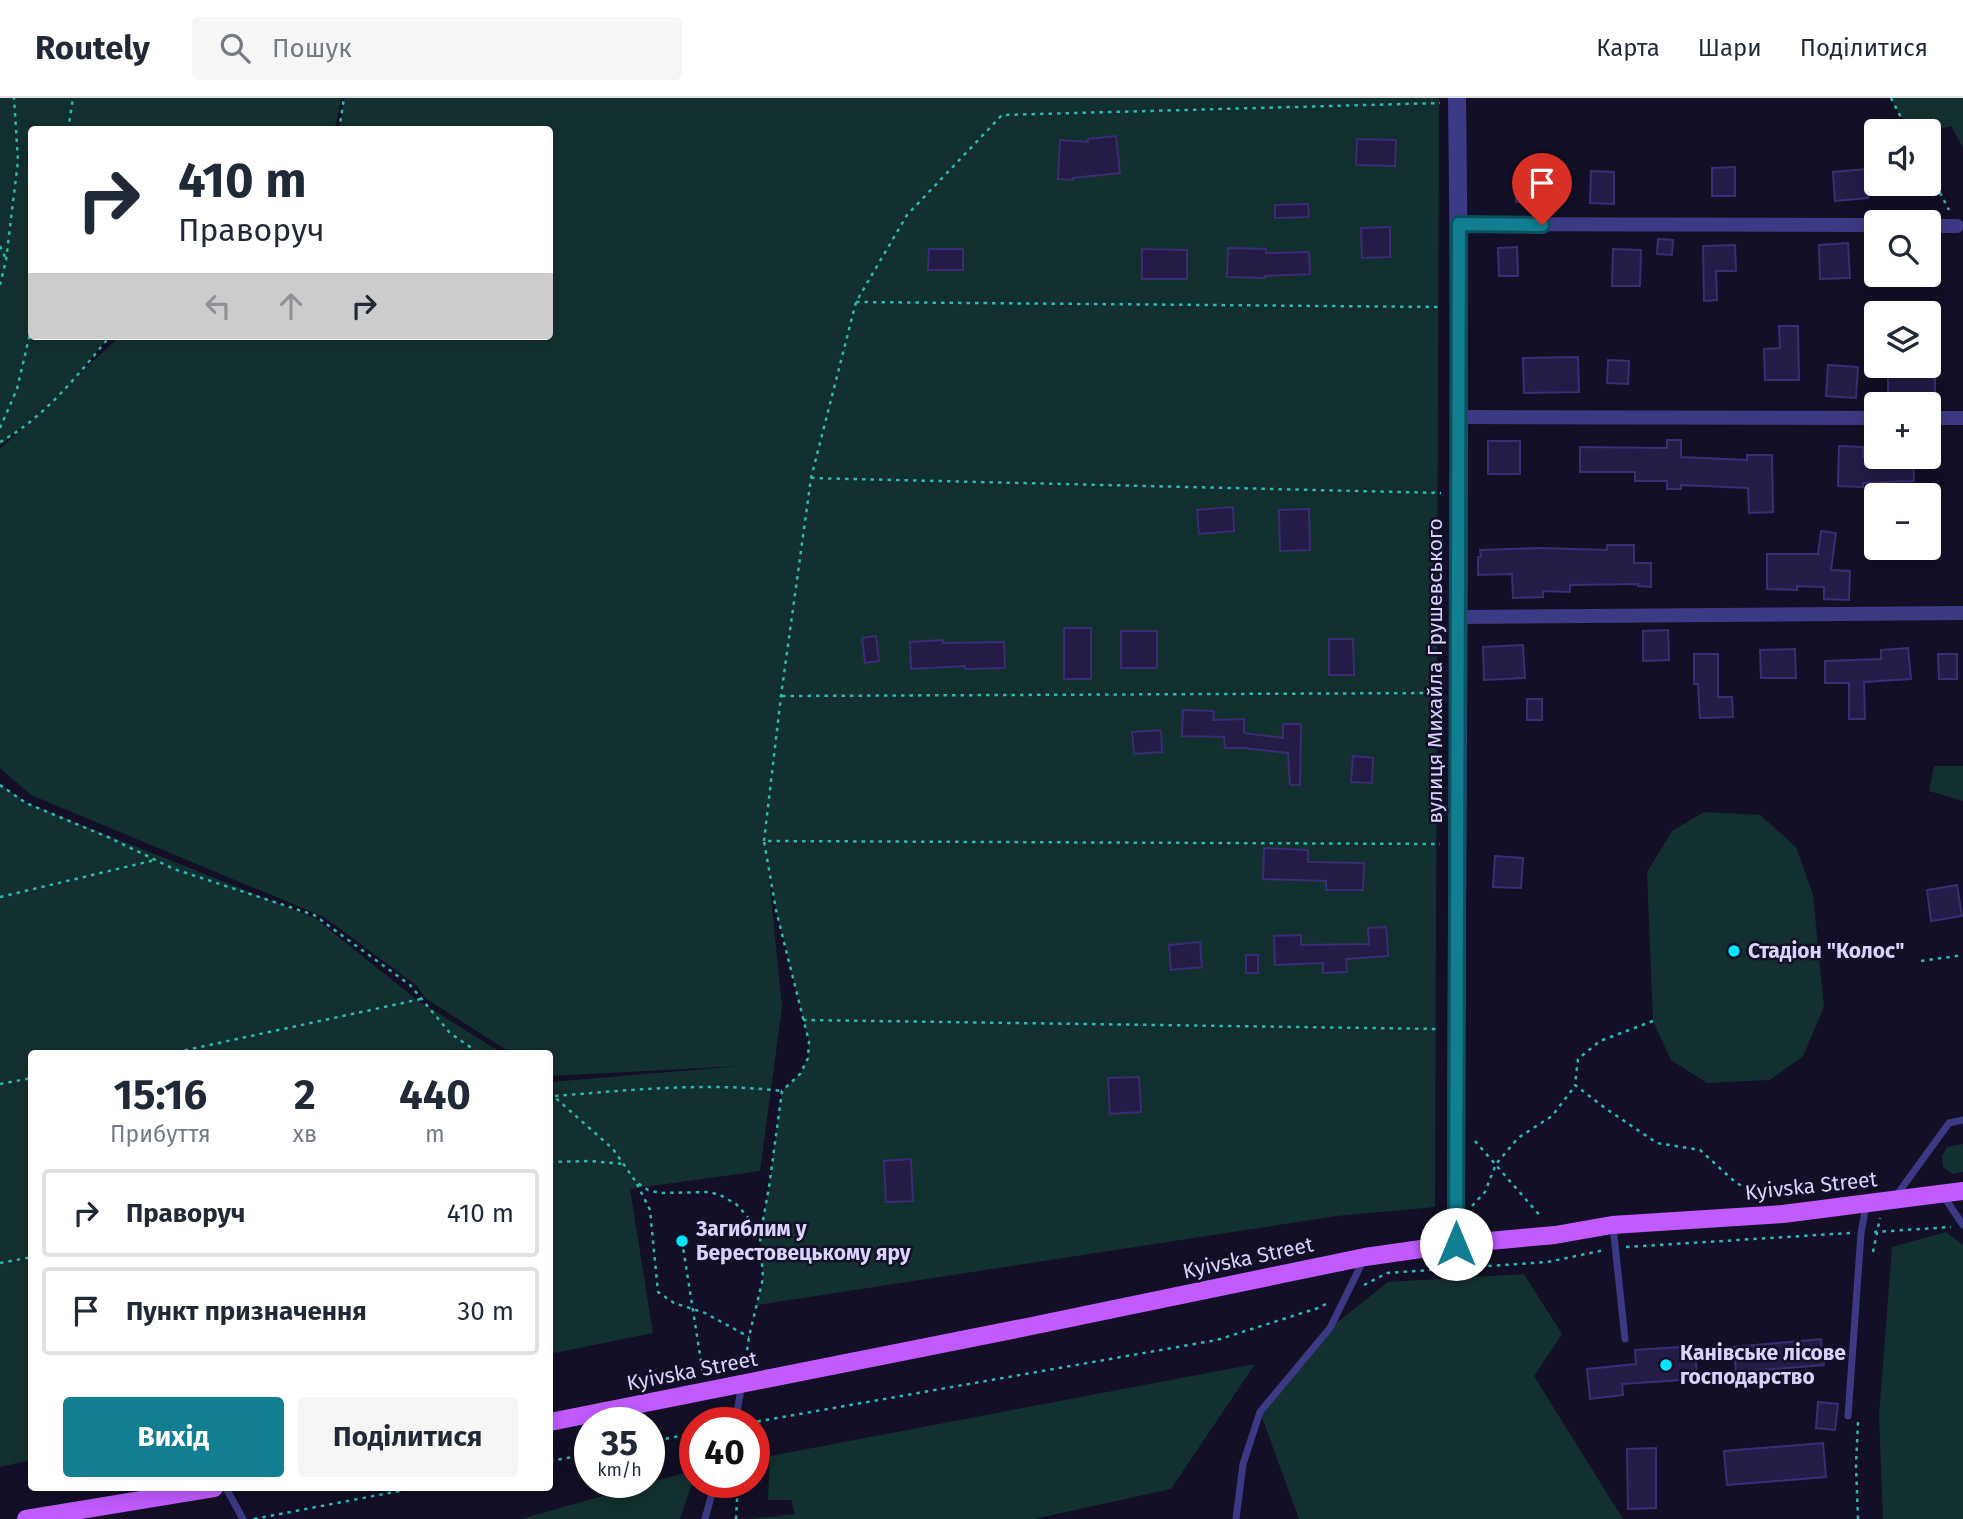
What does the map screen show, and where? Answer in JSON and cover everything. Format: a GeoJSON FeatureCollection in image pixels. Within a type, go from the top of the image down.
{"type":"FeatureCollection","features":[{"type":"Feature","properties":{"kind":"main road","name":"Kyivska Street"},"geometry":{"type":"LineString","coordinates":[[553,1421],[1365,1257],[1456,1244],[1555,1235],[1612,1225],[1783,1214],[1963,1191]]}},
{"type":"Feature","properties":{"kind":"main road"},"geometry":{"type":"LineString","coordinates":[[26,1519],[196,1491]]}},
{"type":"Feature","properties":{"kind":"street","name":"вулиця Михайла Грушевського"},"geometry":{"type":"LineString","coordinates":[[1456,1244],[1459,617],[1457,100]]}},
{"type":"Feature","properties":{"kind":"street"},"geometry":{"type":"LineString","coordinates":[[1459,224],[1864,225]]}},
{"type":"Feature","properties":{"kind":"street"},"geometry":{"type":"LineString","coordinates":[[1941,226],[1957,226]]}},
{"type":"Feature","properties":{"kind":"street"},"geometry":{"type":"LineString","coordinates":[[1458,417],[1864,418]]}},
{"type":"Feature","properties":{"kind":"street"},"geometry":{"type":"LineString","coordinates":[[1941,418],[1963,418]]}},
{"type":"Feature","properties":{"kind":"street"},"geometry":{"type":"LineString","coordinates":[[1459,617],[1963,613]]}},
{"type":"Feature","properties":{"kind":"lane"},"geometry":{"type":"LineString","coordinates":[[1894,1199],[1949,1123],[1963,1120]]}},
{"type":"Feature","properties":{"kind":"lane"},"geometry":{"type":"LineString","coordinates":[[1941,1194],[1963,1224]]}},
{"type":"Feature","properties":{"kind":"lane"},"geometry":{"type":"LineString","coordinates":[[1848,1416],[1861,1233],[1866,1204]]}},
{"type":"Feature","properties":{"kind":"lane"},"geometry":{"type":"LineString","coordinates":[[1612,1225],[1625,1339]]}},
{"type":"Feature","properties":{"kind":"lane"},"geometry":{"type":"LineString","coordinates":[[1236,1519],[1243,1464],[1260,1412],[1330,1328],[1365,1257]]}},
{"type":"Feature","properties":{"kind":"lane"},"geometry":{"type":"LineString","coordinates":[[738,1407],[742,1384]]}},
{"type":"Feature","properties":{"kind":"lane"},"geometry":{"type":"LineString","coordinates":[[228,1491],[243,1519]]}},
{"type":"Feature","properties":{"kind":"lane"},"geometry":{"type":"LineString","coordinates":[[705,1519],[711,1498]]}},
{"type":"Feature","properties":{"kind":"path"},"geometry":{"type":"LineString","coordinates":[[0,285],[6,260],[18,161],[14,98]]}},
{"type":"Feature","properties":{"kind":"path"},"geometry":{"type":"LineString","coordinates":[[69,126],[73,98]]}},
{"type":"Feature","properties":{"kind":"path"},"geometry":{"type":"LineString","coordinates":[[340,126],[344,98]]}},
{"type":"Feature","properties":{"kind":"path"},"geometry":{"type":"LineString","coordinates":[[1891,98],[1902,119]]}},
{"type":"Feature","properties":{"kind":"path"},"geometry":{"type":"LineString","coordinates":[[742,1384],[749,1337],[763,1278],[760,1237],[782,1091],[800,1074],[808,1058],[809,1041],[776,910],[764,841],[811,478],[856,302],[907,215],[1002,114],[1457,100]]}},
{"type":"Feature","properties":{"kind":"path"},"geometry":{"type":"LineString","coordinates":[[1941,195],[1957,226]]}},
{"type":"Feature","properties":{"kind":"path"},"geometry":{"type":"LineString","coordinates":[[0,246],[6,260]]}},
{"type":"Feature","properties":{"kind":"path"},"geometry":{"type":"LineString","coordinates":[[856,302],[1459,307]]}},
{"type":"Feature","properties":{"kind":"path"},"geometry":{"type":"LineString","coordinates":[[0,428],[17,389],[28,340]]}},
{"type":"Feature","properties":{"kind":"path"},"geometry":{"type":"LineString","coordinates":[[0,442],[19,432],[73,380],[107,340]]}},
{"type":"Feature","properties":{"kind":"path"},"geometry":{"type":"LineString","coordinates":[[811,478],[1458,493]]}},
{"type":"Feature","properties":{"kind":"path"},"geometry":{"type":"LineString","coordinates":[[781,696],[1458,692]]}},
{"type":"Feature","properties":{"kind":"path"},"geometry":{"type":"LineString","coordinates":[[0,785],[26,803],[110,838],[174,869],[314,915],[410,985],[450,1033],[474,1050]]}},
{"type":"Feature","properties":{"kind":"path"},"geometry":{"type":"LineString","coordinates":[[764,841],[1457,844]]}},
{"type":"Feature","properties":{"kind":"path"},"geometry":{"type":"LineString","coordinates":[[0,897],[155,860]]}},
{"type":"Feature","properties":{"kind":"path"},"geometry":{"type":"LineString","coordinates":[[1922,961],[1963,955]]}},
{"type":"Feature","properties":{"kind":"path"},"geometry":{"type":"LineString","coordinates":[[187,1050],[423,999]]}},
{"type":"Feature","properties":{"kind":"path"},"geometry":{"type":"LineString","coordinates":[[803,1020],[1457,1029]]}},
{"type":"Feature","properties":{"kind":"path"},"geometry":{"type":"LineString","coordinates":[[1456,1219],[1469,1210],[1485,1192],[1496,1164],[1518,1138],[1552,1116],[1575,1085],[1578,1059],[1600,1041],[1653,1021]]}},
{"type":"Feature","properties":{"kind":"path"},"geometry":{"type":"LineString","coordinates":[[0,1084],[28,1079]]}},
{"type":"Feature","properties":{"kind":"path"},"geometry":{"type":"LineString","coordinates":[[1575,1085],[1657,1143],[1700,1150],[1734,1181],[1783,1214]]}},
{"type":"Feature","properties":{"kind":"path"},"geometry":{"type":"LineString","coordinates":[[555,1096],[717,1086],[782,1091]]}},
{"type":"Feature","properties":{"kind":"path"},"geometry":{"type":"LineString","coordinates":[[555,1096],[613,1149],[636,1182],[650,1210],[658,1292],[674,1303],[705,1313],[749,1337]]}},
{"type":"Feature","properties":{"kind":"path"},"geometry":{"type":"LineString","coordinates":[[1457,1125],[1465,1130],[1496,1164],[1555,1235]]}},
{"type":"Feature","properties":{"kind":"path"},"geometry":{"type":"LineString","coordinates":[[553,1163],[592,1161],[623,1164]]}},
{"type":"Feature","properties":{"kind":"path"},"geometry":{"type":"LineString","coordinates":[[636,1182],[648,1190],[660,1193],[710,1192],[722,1195],[736,1204],[747,1216],[760,1237]]}},
{"type":"Feature","properties":{"kind":"path"},"geometry":{"type":"LineString","coordinates":[[682,1241],[705,1391]]}},
{"type":"Feature","properties":{"kind":"path"},"geometry":{"type":"LineString","coordinates":[[0,1263],[28,1258]]}},
{"type":"Feature","properties":{"kind":"path"},"geometry":{"type":"LineString","coordinates":[[553,1460],[574,1457]]}},
{"type":"Feature","properties":{"kind":"path"},"geometry":{"type":"LineString","coordinates":[[254,1519],[399,1491]]}},
{"type":"Feature","properties":{"kind":"path"},"geometry":{"type":"LineString","coordinates":[[736,1519],[737,1498]]}},
{"type":"Feature","properties":{"kind":"green space"},"geometry":{"type":"Polygon","coordinates":[[[0,98],[341,98],[336,126],[28,126],[28,340],[106,340],[78,375],[116,340],[553,340],[553,126],[339,126],[344,98],[1439,98],[1435,1207],[1337,1216],[757,1305],[763,1278],[760,1237],[782,1091],[800,1074],[808,1058],[809,1042],[768,867],[782,1007],[760,1171],[630,1189],[653,1333],[553,1353],[553,1082],[741,1066],[553,1076],[553,1050],[506,1050],[425,998],[416,985],[324,917],[31,795],[0,768],[0,449],[45,407],[0,446],[0,98]]]}},
{"type":"Feature","properties":{"kind":"green space"},"geometry":{"type":"Polygon","coordinates":[[[1891,98],[1963,98],[1963,148],[1951,126],[1941,129],[1941,119],[1902,119],[1891,98]]]}},
{"type":"Feature","properties":{"kind":"green space"},"geometry":{"type":"Polygon","coordinates":[[[1934,766],[1963,766],[1963,801],[1929,791],[1934,766]]]}},
{"type":"Feature","properties":{"kind":"green space"},"geometry":{"type":"Polygon","coordinates":[[[0,784],[27,803],[315,918],[417,1000],[497,1050],[28,1050],[28,1461],[0,1467],[0,784]]]}},
{"type":"Feature","properties":{"kind":"green space","name":"Стадіон \"Колос\""},"geometry":{"type":"Polygon","coordinates":[[[1704,812],[1760,815],[1796,847],[1813,895],[1824,1007],[1803,1056],[1770,1080],[1707,1083],[1671,1060],[1653,1021],[1647,872],[1672,831],[1704,812]]]}},
{"type":"Feature","properties":{"kind":"green space"},"geometry":{"type":"Polygon","coordinates":[[[1963,1144],[1963,1172],[1952,1174],[1943,1167],[1942,1156],[1947,1147],[1963,1144]]]}},
{"type":"Feature","properties":{"kind":"green space"},"geometry":{"type":"Polygon","coordinates":[[[1946,1232],[1963,1245],[1963,1519],[1883,1519],[1879,1416],[1892,1247],[1946,1232]]]}},
{"type":"Feature","properties":{"kind":"green space"},"geometry":{"type":"Polygon","coordinates":[[[1524,1274],[1562,1334],[1534,1376],[1623,1519],[1299,1519],[1260,1412],[1330,1328],[1388,1282],[1524,1274]]]}},
{"type":"Feature","properties":{"kind":"green space"},"geometry":{"type":"Polygon","coordinates":[[[1255,1364],[1171,1489],[1034,1519],[748,1519],[795,1514],[791,1500],[768,1500],[770,1456],[1255,1364]]]}},
{"type":"Feature","properties":{"kind":"green space"},"geometry":{"type":"Polygon","coordinates":[[[679,1475],[679,1498],[687,1498],[680,1519],[521,1519],[596,1498],[665,1498],[665,1478],[679,1475]]]}},
{"type":"Feature","properties":{"kind":"building"},"geometry":{"type":"Polygon","coordinates":[[[1116,136],[1120,173],[1073,180],[1058,179],[1060,140],[1088,142],[1088,139],[1116,136]]]}},
{"type":"Feature","properties":{"kind":"building"},"geometry":{"type":"Polygon","coordinates":[[[1357,139],[1396,140],[1395,166],[1356,165],[1357,139]]]}},
{"type":"Feature","properties":{"kind":"building"},"geometry":{"type":"Polygon","coordinates":[[[1735,167],[1735,196],[1712,196],[1712,168],[1735,167]]]}},
{"type":"Feature","properties":{"kind":"building"},"geometry":{"type":"Polygon","coordinates":[[[1864,169],[1864,196],[1868,198],[1835,201],[1833,172],[1864,169]]]}},
{"type":"Feature","properties":{"kind":"building"},"geometry":{"type":"Polygon","coordinates":[[[1591,171],[1614,172],[1614,204],[1590,203],[1591,171]]]}},
{"type":"Feature","properties":{"kind":"building"},"geometry":{"type":"Polygon","coordinates":[[[1548,172],[1550,201],[1516,202],[1515,174],[1548,172]]]}},
{"type":"Feature","properties":{"kind":"building"},"geometry":{"type":"Polygon","coordinates":[[[1308,204],[1309,217],[1275,218],[1275,205],[1308,204]]]}},
{"type":"Feature","properties":{"kind":"building"},"geometry":{"type":"Polygon","coordinates":[[[1390,227],[1390,257],[1362,258],[1361,228],[1390,227]]]}},
{"type":"Feature","properties":{"kind":"building"},"geometry":{"type":"Polygon","coordinates":[[[1658,239],[1673,240],[1672,255],[1657,254],[1658,239]]]}},
{"type":"Feature","properties":{"kind":"building"},"geometry":{"type":"Polygon","coordinates":[[[1848,243],[1850,278],[1820,279],[1819,245],[1848,243]]]}},
{"type":"Feature","properties":{"kind":"building"},"geometry":{"type":"Polygon","coordinates":[[[1735,245],[1736,271],[1716,271],[1717,300],[1704,301],[1703,246],[1735,245]]]}},
{"type":"Feature","properties":{"kind":"building"},"geometry":{"type":"Polygon","coordinates":[[[1517,247],[1518,276],[1499,276],[1498,248],[1517,247]]]}},
{"type":"Feature","properties":{"kind":"building"},"geometry":{"type":"Polygon","coordinates":[[[1228,248],[1266,249],[1266,253],[1309,252],[1310,274],[1265,278],[1227,277],[1228,248]]]}},
{"type":"Feature","properties":{"kind":"building"},"geometry":{"type":"Polygon","coordinates":[[[929,249],[963,249],[963,270],[928,270],[929,249]]]}},
{"type":"Feature","properties":{"kind":"building"},"geometry":{"type":"Polygon","coordinates":[[[1142,249],[1187,250],[1187,279],[1142,279],[1142,249]]]}},
{"type":"Feature","properties":{"kind":"building"},"geometry":{"type":"Polygon","coordinates":[[[1613,249],[1641,250],[1640,286],[1612,286],[1613,249]]]}},
{"type":"Feature","properties":{"kind":"building"},"geometry":{"type":"Polygon","coordinates":[[[1779,326],[1798,326],[1799,380],[1765,380],[1764,349],[1780,348],[1779,326]]]}},
{"type":"Feature","properties":{"kind":"building"},"geometry":{"type":"Polygon","coordinates":[[[1578,357],[1579,392],[1524,393],[1523,358],[1578,357]]]}},
{"type":"Feature","properties":{"kind":"building"},"geometry":{"type":"Polygon","coordinates":[[[1608,360],[1629,361],[1628,384],[1607,383],[1608,360]]]}},
{"type":"Feature","properties":{"kind":"building"},"geometry":{"type":"Polygon","coordinates":[[[1828,365],[1858,367],[1856,398],[1826,396],[1828,365]]]}},
{"type":"Feature","properties":{"kind":"building"},"geometry":{"type":"Polygon","coordinates":[[[1888,378],[1935,378],[1935,392],[1888,392],[1888,378]]]}},
{"type":"Feature","properties":{"kind":"building"},"geometry":{"type":"Polygon","coordinates":[[[1667,440],[1681,440],[1681,457],[1747,460],[1747,455],[1772,455],[1773,512],[1749,513],[1748,488],[1681,485],[1681,489],[1667,489],[1667,481],[1635,481],[1635,472],[1580,472],[1580,447],[1667,448],[1667,440]]]}},
{"type":"Feature","properties":{"kind":"building"},"geometry":{"type":"Polygon","coordinates":[[[1488,441],[1520,441],[1520,474],[1488,474],[1488,441]]]}},
{"type":"Feature","properties":{"kind":"building"},"geometry":{"type":"Polygon","coordinates":[[[1839,446],[1863,447],[1864,469],[1914,469],[1914,481],[1863,483],[1863,487],[1838,486],[1839,446]]]}},
{"type":"Feature","properties":{"kind":"building"},"geometry":{"type":"Polygon","coordinates":[[[1233,507],[1234,531],[1199,534],[1197,510],[1233,507]]]}},
{"type":"Feature","properties":{"kind":"building"},"geometry":{"type":"Polygon","coordinates":[[[1309,509],[1310,550],[1280,551],[1279,510],[1309,509]]]}},
{"type":"Feature","properties":{"kind":"building"},"geometry":{"type":"Polygon","coordinates":[[[1821,531],[1836,533],[1831,570],[1850,571],[1849,600],[1824,599],[1824,587],[1767,589],[1767,554],[1818,554],[1821,531]]]}},
{"type":"Feature","properties":{"kind":"building"},"geometry":{"type":"Polygon","coordinates":[[[1607,545],[1634,545],[1634,563],[1651,563],[1651,587],[1638,584],[1570,585],[1570,592],[1543,591],[1543,597],[1513,598],[1512,574],[1478,575],[1480,550],[1607,550],[1607,545]]]}},
{"type":"Feature","properties":{"kind":"building"},"geometry":{"type":"Polygon","coordinates":[[[1064,628],[1091,628],[1091,679],[1064,679],[1064,628]]]}},
{"type":"Feature","properties":{"kind":"building"},"geometry":{"type":"Polygon","coordinates":[[[1668,630],[1669,660],[1643,661],[1643,631],[1668,630]]]}},
{"type":"Feature","properties":{"kind":"building"},"geometry":{"type":"Polygon","coordinates":[[[1121,631],[1157,631],[1157,668],[1121,668],[1121,631]]]}},
{"type":"Feature","properties":{"kind":"building"},"geometry":{"type":"Polygon","coordinates":[[[876,636],[879,661],[865,663],[862,638],[876,636]]]}},
{"type":"Feature","properties":{"kind":"building"},"geometry":{"type":"Polygon","coordinates":[[[1329,639],[1353,639],[1354,675],[1329,675],[1329,639]]]}},
{"type":"Feature","properties":{"kind":"building"},"geometry":{"type":"Polygon","coordinates":[[[943,640],[943,643],[1004,642],[1005,668],[965,669],[965,666],[911,669],[910,642],[943,640]]]}},
{"type":"Feature","properties":{"kind":"building"},"geometry":{"type":"Polygon","coordinates":[[[1523,645],[1525,678],[1484,680],[1483,647],[1523,645]]]}},
{"type":"Feature","properties":{"kind":"building"},"geometry":{"type":"Polygon","coordinates":[[[1908,648],[1911,679],[1864,682],[1865,719],[1849,719],[1849,683],[1825,683],[1825,661],[1881,659],[1881,650],[1908,648]]]}},
{"type":"Feature","properties":{"kind":"building"},"geometry":{"type":"Polygon","coordinates":[[[1795,649],[1796,678],[1761,678],[1760,650],[1795,649]]]}},
{"type":"Feature","properties":{"kind":"building"},"geometry":{"type":"Polygon","coordinates":[[[1694,654],[1718,654],[1718,697],[1732,697],[1733,717],[1700,718],[1698,684],[1694,684],[1694,654]]]}},
{"type":"Feature","properties":{"kind":"building"},"geometry":{"type":"Polygon","coordinates":[[[1938,654],[1957,654],[1957,679],[1939,679],[1938,654]]]}},
{"type":"Feature","properties":{"kind":"building"},"geometry":{"type":"Polygon","coordinates":[[[1527,699],[1542,699],[1542,720],[1527,720],[1527,699]]]}},
{"type":"Feature","properties":{"kind":"building"},"geometry":{"type":"Polygon","coordinates":[[[1183,710],[1214,711],[1213,720],[1244,719],[1244,733],[1283,738],[1283,724],[1301,724],[1300,785],[1290,785],[1288,753],[1225,748],[1224,737],[1182,736],[1183,710]]]}},
{"type":"Feature","properties":{"kind":"building"},"geometry":{"type":"Polygon","coordinates":[[[1161,730],[1162,752],[1134,754],[1132,732],[1161,730]]]}},
{"type":"Feature","properties":{"kind":"building"},"geometry":{"type":"Polygon","coordinates":[[[1353,756],[1373,758],[1372,783],[1351,782],[1353,756]]]}},
{"type":"Feature","properties":{"kind":"building"},"geometry":{"type":"Polygon","coordinates":[[[1264,848],[1308,850],[1308,862],[1364,863],[1363,890],[1326,890],[1326,881],[1263,879],[1264,848]]]}},
{"type":"Feature","properties":{"kind":"building"},"geometry":{"type":"Polygon","coordinates":[[[1495,856],[1523,858],[1521,888],[1493,887],[1495,856]]]}},
{"type":"Feature","properties":{"kind":"building"},"geometry":{"type":"Polygon","coordinates":[[[1957,885],[1962,916],[1931,921],[1927,890],[1957,885]]]}},
{"type":"Feature","properties":{"kind":"building"},"geometry":{"type":"Polygon","coordinates":[[[1386,927],[1388,956],[1346,959],[1347,972],[1323,973],[1323,963],[1275,965],[1274,936],[1301,935],[1301,945],[1369,944],[1368,928],[1386,927]]]}},
{"type":"Feature","properties":{"kind":"building"},"geometry":{"type":"Polygon","coordinates":[[[1200,942],[1202,967],[1171,970],[1169,945],[1200,942]]]}},
{"type":"Feature","properties":{"kind":"building"},"geometry":{"type":"Polygon","coordinates":[[[1246,955],[1258,955],[1258,973],[1246,973],[1246,955]]]}},
{"type":"Feature","properties":{"kind":"building"},"geometry":{"type":"Polygon","coordinates":[[[1139,1077],[1141,1112],[1110,1114],[1108,1078],[1139,1077]]]}},
{"type":"Feature","properties":{"kind":"building"},"geometry":{"type":"Polygon","coordinates":[[[911,1159],[913,1201],[886,1202],[884,1161],[911,1159]]]}},
{"type":"Feature","properties":{"kind":"building"},"geometry":{"type":"Polygon","coordinates":[[[1821,1339],[1824,1365],[1736,1372],[1734,1347],[1821,1339]]]}},
{"type":"Feature","properties":{"kind":"building","name":"Канівське лісове господарство"},"geometry":{"type":"Polygon","coordinates":[[[1695,1346],[1697,1379],[1622,1384],[1623,1395],[1590,1399],[1587,1369],[1636,1364],[1635,1350],[1695,1346]]]}},
{"type":"Feature","properties":{"kind":"building"},"geometry":{"type":"Polygon","coordinates":[[[1818,1402],[1838,1404],[1835,1430],[1816,1428],[1818,1402]]]}},
{"type":"Feature","properties":{"kind":"building"},"geometry":{"type":"Polygon","coordinates":[[[1823,1443],[1826,1477],[1727,1485],[1724,1451],[1823,1443]]]}},
{"type":"Feature","properties":{"kind":"building"},"geometry":{"type":"Polygon","coordinates":[[[1656,1448],[1656,1508],[1628,1509],[1627,1449],[1656,1448]]]}},
{"type":"Feature","properties":{"kind":"place","name":"Стадіон \"Колос\""},"geometry":{"type":"Point","coordinates":[1734,951]}},
{"type":"Feature","properties":{"kind":"place","name":"Загиблим у Берестовецькому яру"},"geometry":{"type":"Point","coordinates":[682,1241]}},
{"type":"Feature","properties":{"kind":"place","name":"Канівське лісове господарство"},"geometry":{"type":"Point","coordinates":[1666,1365]}},
{"type":"Feature","properties":{"kind":"route"},"geometry":{"type":"LineString","coordinates":[[1456,1244],[1459,224],[1542,225]]}}]}
